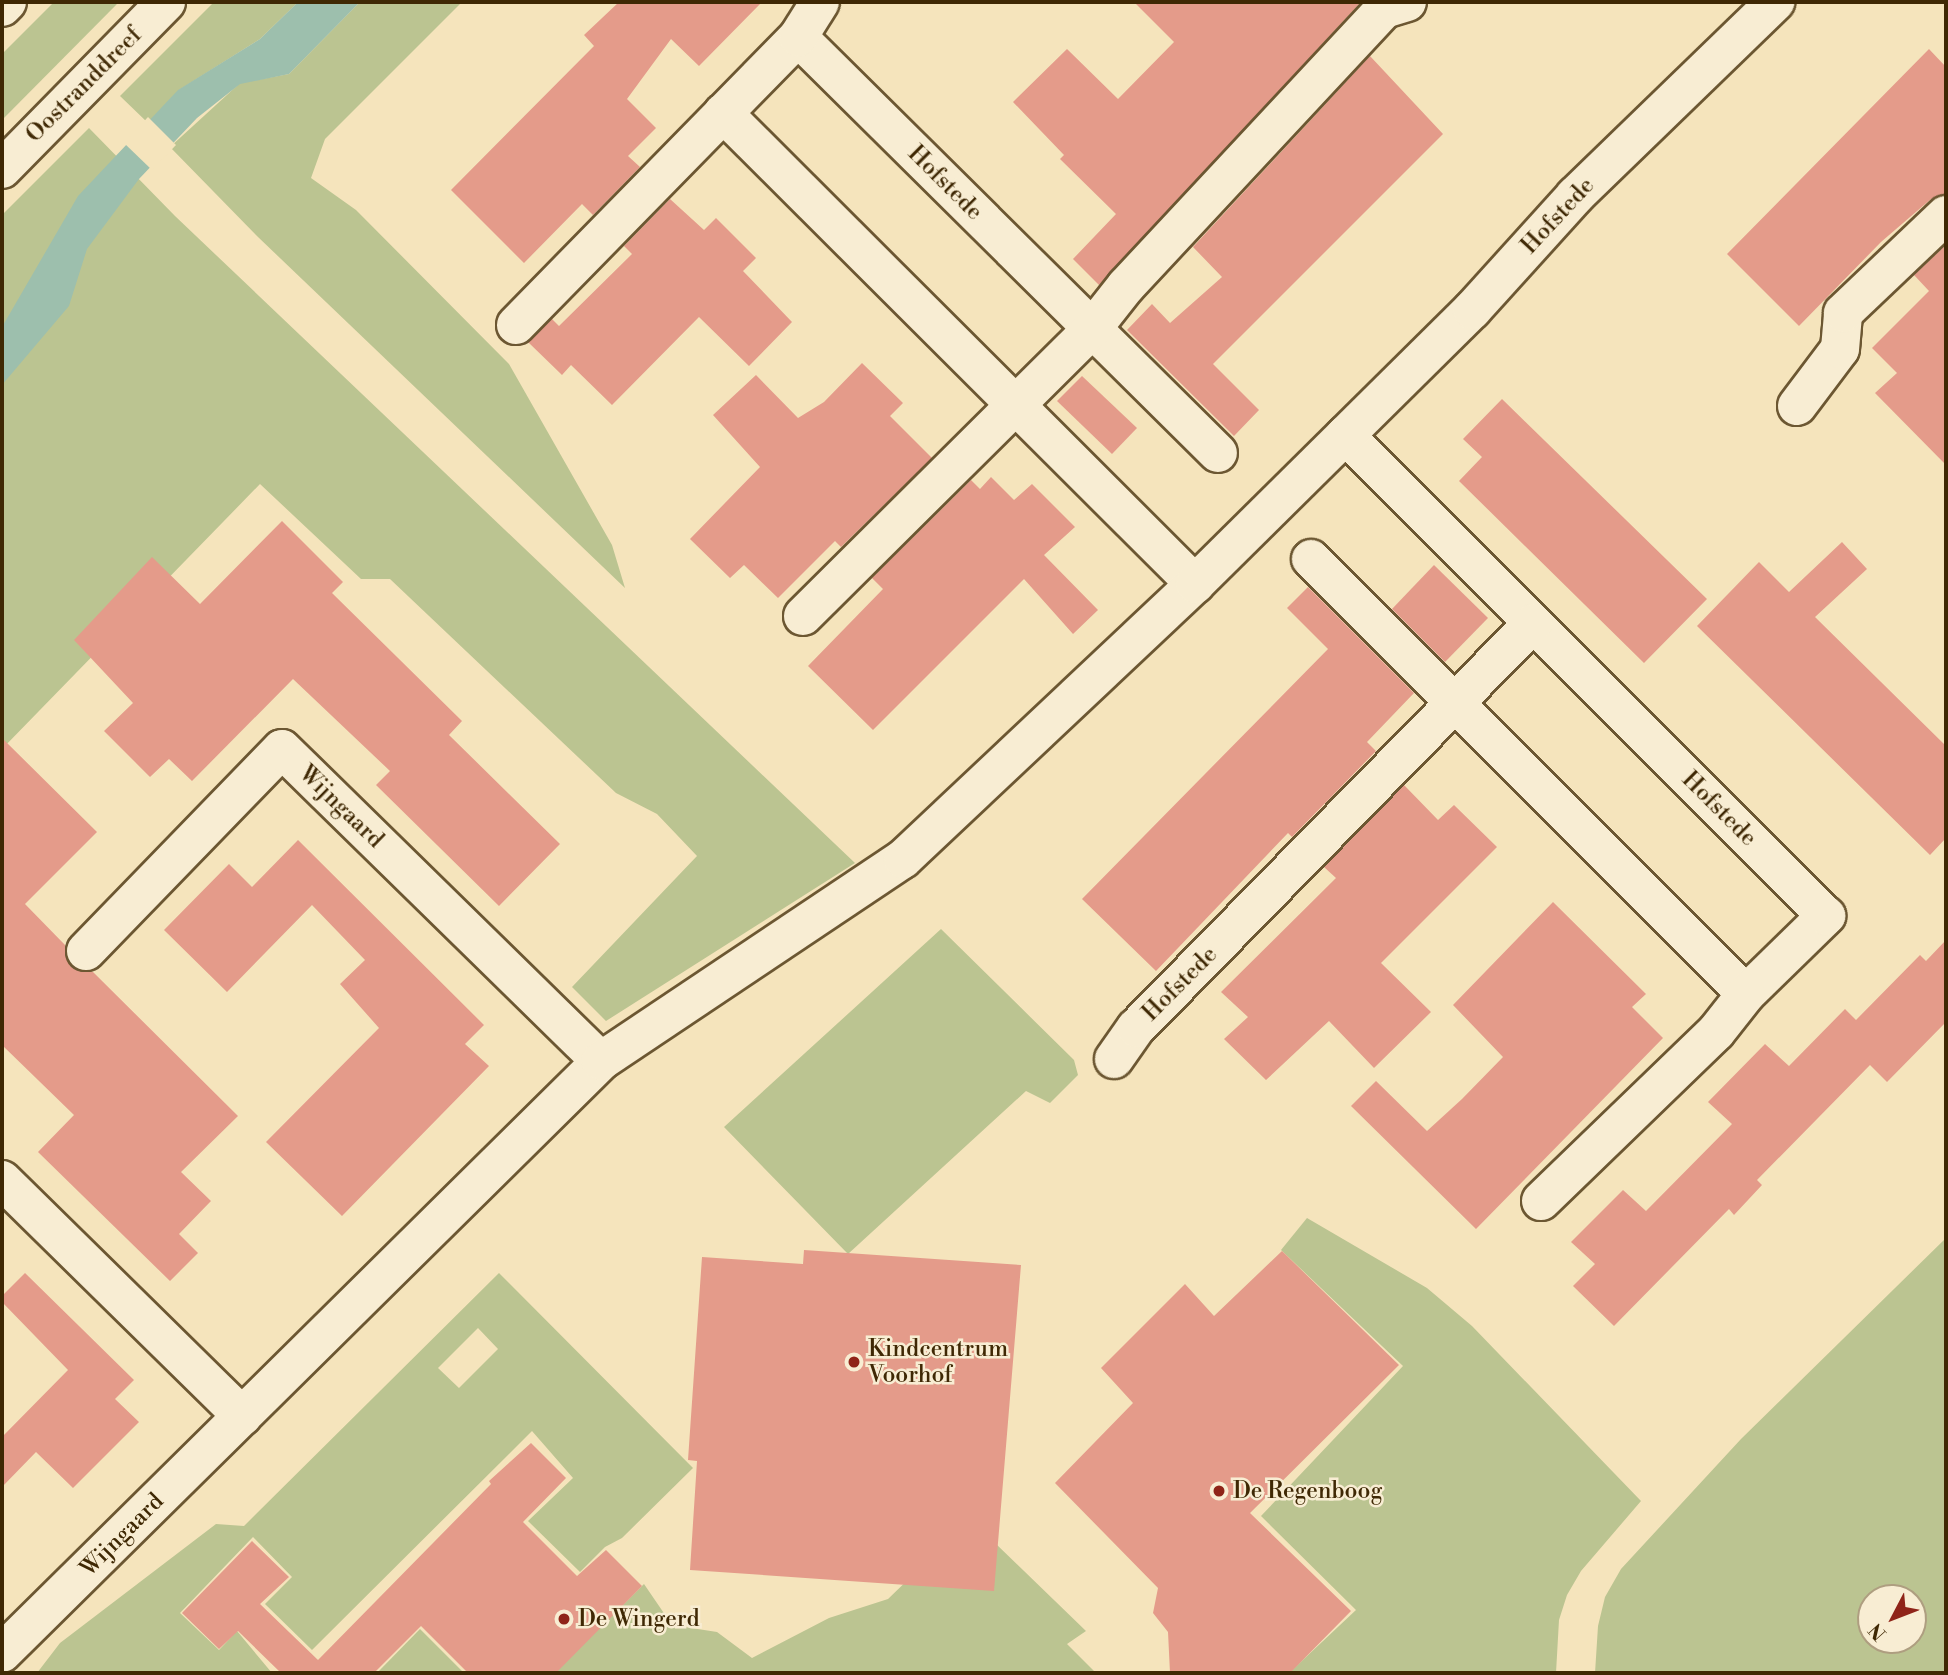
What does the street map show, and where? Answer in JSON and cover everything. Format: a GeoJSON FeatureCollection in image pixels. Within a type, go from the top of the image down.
{"type":"FeatureCollection","features":[{"type":"Feature","properties":{"kind":"street"},"geometry":{"type":"LineString","coordinates":[[2,7],[7,2]]}},
{"type":"Feature","properties":{"kind":"street","name":"Oostranddreef"},"geometry":{"type":"LineString","coordinates":[[2,169],[166,2]]}},
{"type":"Feature","properties":{"kind":"street"},"geometry":{"type":"LineString","coordinates":[[516,325],[798,37],[820,2]]}},
{"type":"Feature","properties":{"kind":"street"},"geometry":{"type":"LineString","coordinates":[[803,616],[1092,330],[1126,286],[1384,9],[1407,2]]}},
{"type":"Feature","properties":{"kind":"street","name":"Hofstede"},"geometry":{"type":"LineString","coordinates":[[902,859],[1195,584],[1472,310],[1575,196],[1775,2]]}},
{"type":"Feature","properties":{"kind":"street","name":"Hofstede"},"geometry":{"type":"LineString","coordinates":[[798,37],[1218,453]]}},
{"type":"Feature","properties":{"kind":"street"},"geometry":{"type":"LineString","coordinates":[[723,113],[1195,584]]}},
{"type":"Feature","properties":{"kind":"street"},"geometry":{"type":"LineString","coordinates":[[1797,406],[1840,349],[1843,313],[1946,215]]}},
{"type":"Feature","properties":{"kind":"street","name":"Hofstede"},"geometry":{"type":"LineString","coordinates":[[1345,435],[1826,916],[1746,994],[1716,1032],[1541,1200]]}},
{"type":"Feature","properties":{"kind":"street"},"geometry":{"type":"LineString","coordinates":[[1311,559],[1746,994]]}},
{"type":"Feature","properties":{"kind":"street","name":"Hofstede"},"geometry":{"type":"LineString","coordinates":[[1114,1059],[1136,1028],[1422,739],[1453,700],[1533,622]]}},
{"type":"Feature","properties":{"kind":"street","name":"Wijngaard"},"geometry":{"type":"LineString","coordinates":[[86,951],[282,749],[601,1061]]}},
{"type":"Feature","properties":{"kind":"street","name":"Wijngaard"},"geometry":{"type":"LineString","coordinates":[[2,1653],[601,1061],[902,859]]}},
{"type":"Feature","properties":{"kind":"street"},"geometry":{"type":"LineString","coordinates":[[2,1180],[242,1416]]}},
{"type":"Feature","properties":{"kind":"green space"},"geometry":{"type":"Polygon","coordinates":[[[54,2],[119,2],[2,120],[2,54],[54,2]]]}},
{"type":"Feature","properties":{"kind":"green space"},"geometry":{"type":"Polygon","coordinates":[[[214,2],[298,2],[260,39],[179,90],[148,123],[120,96],[214,2]]]}},
{"type":"Feature","properties":{"kind":"green space"},"geometry":{"type":"Polygon","coordinates":[[[360,2],[462,2],[325,139],[311,178],[356,210],[509,364],[612,545],[625,588],[258,237],[170,147],[240,83],[289,74],[360,2]]]}},
{"type":"Feature","properties":{"kind":"green space"},"geometry":{"type":"Polygon","coordinates":[[[89,128],[175,216],[855,863],[606,1021],[572,987],[697,856],[657,814],[616,793],[390,579],[361,579],[260,484],[2,749],[2,215],[89,128]]]}},
{"type":"Feature","properties":{"kind":"green space"},"geometry":{"type":"Polygon","coordinates":[[[941,929],[1074,1060],[1078,1075],[1050,1103],[1026,1091],[848,1254],[724,1127],[941,929]]]}},
{"type":"Feature","properties":{"kind":"green space"},"geometry":{"type":"Polygon","coordinates":[[[1307,1218],[1427,1288],[1472,1326],[1641,1501],[1581,1571],[1567,1595],[1559,1620],[1556,1673],[1289,1673],[1356,1610],[1261,1516],[1403,1366],[1281,1250],[1307,1218]]]}},
{"type":"Feature","properties":{"kind":"green space"},"geometry":{"type":"Polygon","coordinates":[[[1946,1238],[1946,1673],[1595,1673],[1598,1626],[1605,1597],[1621,1569],[1741,1439],[1946,1238]]]}},
{"type":"Feature","properties":{"kind":"green space"},"geometry":{"type":"Polygon","coordinates":[[[499,1273],[693,1468],[622,1538],[605,1547],[580,1572],[528,1521],[573,1478],[532,1431],[312,1650],[265,1604],[292,1577],[253,1537],[180,1613],[219,1650],[237,1631],[272,1673],[37,1673],[60,1643],[216,1524],[244,1526],[499,1273]],[[478,1328],[438,1368],[459,1388],[498,1349],[478,1328]]]}},
{"type":"Feature","properties":{"kind":"green space"},"geometry":{"type":"Polygon","coordinates":[[[964,1513],[1086,1631],[1067,1644],[1096,1673],[554,1673],[644,1584],[672,1625],[717,1632],[752,1658],[829,1618],[888,1599],[948,1541],[964,1513]]]}},
{"type":"Feature","properties":{"kind":"green space"},"geometry":{"type":"Polygon","coordinates":[[[420,1629],[464,1673],[377,1673],[420,1629]]]}},
{"type":"Feature","properties":{"kind":"shaded area"},"geometry":{"type":"Polygon","coordinates":[[[298,2],[360,2],[289,74],[240,84],[197,118],[139,179],[87,249],[69,306],[2,385],[2,327],[78,196],[178,90],[260,39],[298,2]]]}},
{"type":"Feature","properties":{"kind":"pier"},"geometry":{"type":"Polygon","coordinates":[[[148,117],[176,145],[152,170],[124,143],[148,117]]]}},
{"type":"Feature","properties":{"kind":"building"},"geometry":{"type":"Polygon","coordinates":[[[619,2],[762,2],[699,66],[671,39],[627,99],[656,128],[628,156],[640,167],[593,215],[582,204],[524,263],[451,190],[594,46],[584,35],[619,2]]]}},
{"type":"Feature","properties":{"kind":"building"},"geometry":{"type":"Polygon","coordinates":[[[1134,2],[1361,2],[1099,285],[1073,259],[1116,214],[1060,159],[1064,155],[1013,102],[1067,49],[1118,99],[1174,42],[1134,2]]]}},
{"type":"Feature","properties":{"kind":"building"},"geometry":{"type":"Polygon","coordinates":[[[1929,49],[1946,67],[1946,194],[1931,199],[1881,242],[1799,326],[1727,254],[1929,49]]]}},
{"type":"Feature","properties":{"kind":"building"},"geometry":{"type":"Polygon","coordinates":[[[1370,56],[1443,134],[1213,364],[1259,410],[1234,436],[1127,330],[1152,304],[1170,323],[1222,277],[1193,247],[1370,56]]]}},
{"type":"Feature","properties":{"kind":"building"},"geometry":{"type":"Polygon","coordinates":[[[670,199],[704,230],[716,218],[756,258],[743,271],[792,322],[749,366],[699,317],[612,405],[571,365],[562,375],[528,342],[552,319],[559,326],[632,254],[624,246],[670,199]]]}},
{"type":"Feature","properties":{"kind":"building"},"geometry":{"type":"Polygon","coordinates":[[[1946,245],[1946,465],[1875,393],[1897,373],[1872,348],[1929,291],[1914,275],[1946,245]]]}},
{"type":"Feature","properties":{"kind":"building"},"geometry":{"type":"Polygon","coordinates":[[[862,363],[903,403],[890,416],[932,458],[841,547],[835,541],[778,598],[744,565],[730,578],[690,539],[760,467],[713,415],[756,375],[798,418],[824,402],[862,363]]]}},
{"type":"Feature","properties":{"kind":"building"},"geometry":{"type":"Polygon","coordinates":[[[1082,376],[1137,428],[1112,454],[1057,401],[1082,376]]]}},
{"type":"Feature","properties":{"kind":"building"},"geometry":{"type":"Polygon","coordinates":[[[1502,399],[1707,599],[1644,663],[1459,481],[1482,457],[1463,439],[1502,399]]]}},
{"type":"Feature","properties":{"kind":"building"},"geometry":{"type":"Polygon","coordinates":[[[991,477],[1014,500],[1032,484],[1075,527],[1044,555],[1098,610],[1073,634],[1024,579],[873,730],[808,666],[883,589],[872,578],[971,480],[980,489],[991,477]]]}},
{"type":"Feature","properties":{"kind":"building"},"geometry":{"type":"Polygon","coordinates":[[[282,521],[343,582],[332,593],[462,721],[449,735],[560,844],[499,906],[376,785],[390,771],[293,679],[192,781],[169,759],[150,777],[104,731],[133,703],[74,640],[152,557],[200,604],[282,521]]]}},
{"type":"Feature","properties":{"kind":"building"},"geometry":{"type":"Polygon","coordinates":[[[1842,542],[1867,569],[1815,617],[1946,746],[1946,838],[1930,855],[1697,626],[1759,562],[1789,592],[1842,542]]]}},
{"type":"Feature","properties":{"kind":"building"},"geometry":{"type":"Polygon","coordinates":[[[1434,565],[1488,618],[1445,662],[1392,609],[1434,565]]]}},
{"type":"Feature","properties":{"kind":"building"},"geometry":{"type":"Polygon","coordinates":[[[1308,587],[1414,693],[1367,742],[1376,751],[1292,837],[1288,833],[1156,971],[1082,899],[1328,649],[1287,608],[1308,587]]]}},
{"type":"Feature","properties":{"kind":"building"},"geometry":{"type":"Polygon","coordinates":[[[2,738],[97,832],[25,904],[65,945],[70,966],[93,972],[238,1116],[181,1172],[211,1201],[179,1234],[198,1253],[170,1281],[38,1152],[74,1115],[2,1045],[2,738]]]}},
{"type":"Feature","properties":{"kind":"building"},"geometry":{"type":"Polygon","coordinates":[[[1404,785],[1438,820],[1454,805],[1497,847],[1381,963],[1431,1012],[1374,1068],[1329,1021],[1266,1080],[1224,1039],[1248,1017],[1221,992],[1336,878],[1324,867],[1404,785]]]}},
{"type":"Feature","properties":{"kind":"building"},"geometry":{"type":"Polygon","coordinates":[[[298,840],[484,1025],[465,1044],[489,1066],[342,1216],[266,1142],[379,1028],[340,984],[365,960],[312,905],[227,992],[164,930],[229,864],[252,887],[298,840]]]}},
{"type":"Feature","properties":{"kind":"building"},"geometry":{"type":"Polygon","coordinates":[[[1553,902],[1646,994],[1632,1007],[1663,1038],[1476,1229],[1351,1106],[1376,1081],[1427,1131],[1462,1099],[1503,1057],[1453,1005],[1553,902]]]}},
{"type":"Feature","properties":{"kind":"building"},"geometry":{"type":"Polygon","coordinates":[[[1946,940],[1946,1022],[1887,1082],[1870,1065],[1757,1180],[1762,1185],[1734,1215],[1729,1209],[1614,1326],[1573,1286],[1595,1264],[1571,1242],[1623,1190],[1646,1211],[1732,1124],[1708,1102],[1765,1044],[1789,1066],[1845,1009],[1856,1020],[1920,955],[1926,961],[1946,940]]]}},
{"type":"Feature","properties":{"kind":"building","name":"Kindcentrum Voorhof"},"geometry":{"type":"Polygon","coordinates":[[[804,1250],[1021,1265],[994,1591],[690,1570],[697,1461],[688,1460],[702,1257],[803,1264],[804,1250]]]}},
{"type":"Feature","properties":{"kind":"building"},"geometry":{"type":"Polygon","coordinates":[[[1282,1251],[1399,1365],[1250,1513],[1351,1611],[1290,1673],[1170,1673],[1168,1632],[1153,1613],[1158,1588],[1055,1483],[1133,1403],[1101,1368],[1185,1284],[1214,1316],[1282,1251]]]}},
{"type":"Feature","properties":{"kind":"building"},"geometry":{"type":"Polygon","coordinates":[[[25,1273],[134,1380],[115,1399],[139,1422],[73,1488],[36,1452],[2,1487],[2,1437],[68,1370],[2,1302],[2,1296],[25,1273]]]}},
{"type":"Feature","properties":{"kind":"building"},"geometry":{"type":"Polygon","coordinates":[[[531,1443],[566,1478],[523,1522],[577,1576],[606,1550],[642,1586],[556,1673],[468,1673],[421,1626],[374,1673],[281,1673],[238,1631],[219,1649],[182,1613],[252,1541],[289,1577],[260,1604],[318,1660],[491,1484],[489,1481],[531,1443]]]}},
{"type":"Feature","properties":{"kind":"place","name":"Kindcentrum Voorhof"},"geometry":{"type":"Point","coordinates":[854,1362]}},
{"type":"Feature","properties":{"kind":"place","name":"De Regenboog"},"geometry":{"type":"Point","coordinates":[1219,1491]}},
{"type":"Feature","properties":{"kind":"place","name":"De Wingerd"},"geometry":{"type":"Point","coordinates":[564,1619]}}]}
